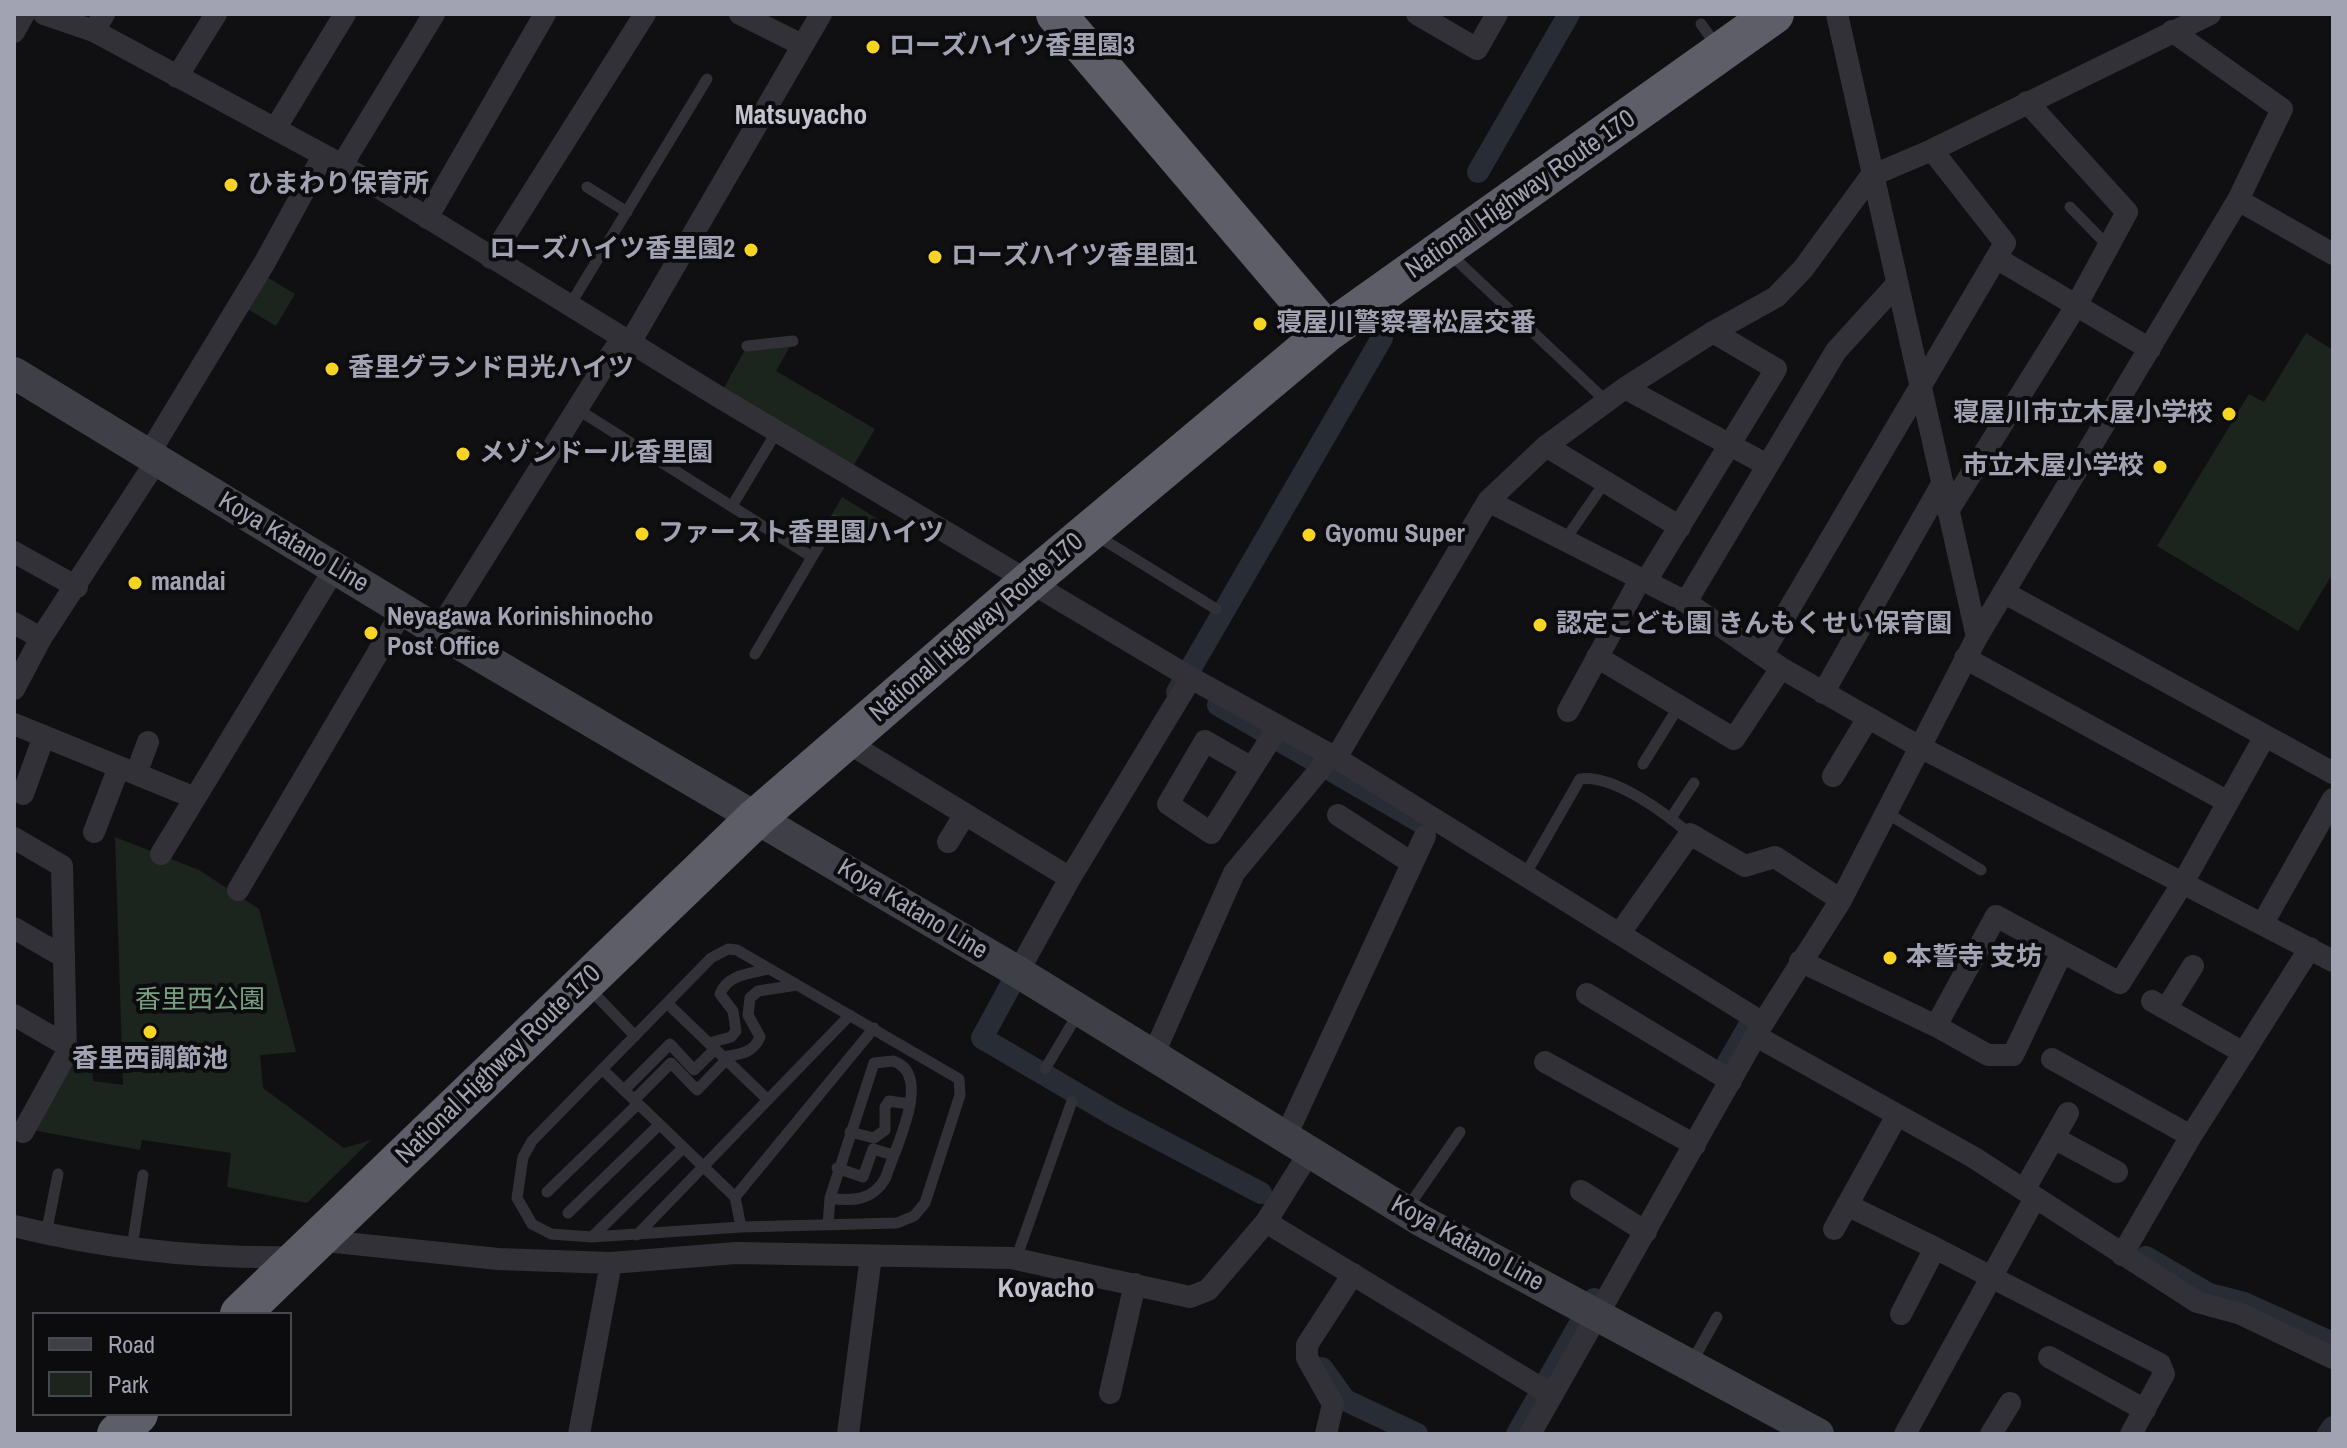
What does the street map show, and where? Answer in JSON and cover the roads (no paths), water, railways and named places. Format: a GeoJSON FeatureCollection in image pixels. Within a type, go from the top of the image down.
{"type":"FeatureCollection","features":[{"type":"Feature","properties":{"kind":"highway"},"geometry":{"type":"LineString","coordinates":[[1056,14],[1327,332]]}},
{"type":"Feature","properties":{"kind":"highway","name":"National Highway Route 170"},"geometry":{"type":"LineString","coordinates":[[242,1312],[756,818],[1031,580],[1327,332],[1445,249],[1711,38],[1774,14]]}},
{"type":"Feature","properties":{"kind":"highway"},"geometry":{"type":"LineString","coordinates":[[117,1434],[136,1416]]}},
{"type":"Feature","properties":{"kind":"main road","name":"Koya Katano Line"},"geometry":{"type":"LineString","coordinates":[[14,373],[438,631],[1018,972],[1152,1058],[1405,1211],[1815,1433]]}},
{"type":"Feature","properties":{"kind":"street"},"geometry":{"type":"LineString","coordinates":[[14,32],[24,14]]}},
{"type":"Feature","properties":{"kind":"street"},"geometry":{"type":"LineString","coordinates":[[44,14],[99,23],[177,77],[332,161],[777,431],[1031,580],[1274,733],[1328,761],[1620,933],[1759,1030],[1896,1117],[1973,1157],[2125,1248],[2197,1302],[2241,1314],[2333,1358]]}},
{"type":"Feature","properties":{"kind":"street"},"geometry":{"type":"LineString","coordinates":[[177,77],[216,14]]}},
{"type":"Feature","properties":{"kind":"street"},"geometry":{"type":"LineString","coordinates":[[275,129],[345,14]]}},
{"type":"Feature","properties":{"kind":"street"},"geometry":{"type":"LineString","coordinates":[[14,689],[41,638],[77,587],[153,458],[265,262],[434,14]]}},
{"type":"Feature","properties":{"kind":"street"},"geometry":{"type":"LineString","coordinates":[[427,218],[545,14]]}},
{"type":"Feature","properties":{"kind":"street"},"geometry":{"type":"LineString","coordinates":[[491,258],[645,14]]}},
{"type":"Feature","properties":{"kind":"street"},"geometry":{"type":"LineString","coordinates":[[740,14],[802,45]]}},
{"type":"Feature","properties":{"kind":"street"},"geometry":{"type":"LineString","coordinates":[[438,631],[614,350],[631,341],[821,14]]}},
{"type":"Feature","properties":{"kind":"street"},"geometry":{"type":"LineString","coordinates":[[1417,14],[1477,49],[1497,14]]}},
{"type":"Feature","properties":{"kind":"street"},"geometry":{"type":"LineString","coordinates":[[1837,14],[1977,637]]}},
{"type":"Feature","properties":{"kind":"street"},"geometry":{"type":"LineString","coordinates":[[1152,1058],[1234,873],[1328,761],[1488,501],[1546,446],[1616,395],[1713,332],[1776,297],[1803,269],[1871,176],[1932,150],[2210,14]]}},
{"type":"Feature","properties":{"kind":"street"},"geometry":{"type":"LineString","coordinates":[[1530,1434],[1552,1395],[1590,1311],[1724,1077],[1759,1030],[1841,900],[1965,658],[2238,200],[2282,109],[2172,31]]}},
{"type":"Feature","properties":{"kind":"street"},"geometry":{"type":"LineString","coordinates":[[1948,511],[2076,306],[2127,212],[2027,102]]}},
{"type":"Feature","properties":{"kind":"street"},"geometry":{"type":"LineString","coordinates":[[1762,655],[2005,243],[1932,150]]}},
{"type":"Feature","properties":{"kind":"street"},"geometry":{"type":"LineString","coordinates":[[2238,200],[2333,254]]}},
{"type":"Feature","properties":{"kind":"street"},"geometry":{"type":"LineString","coordinates":[[1996,258],[2150,349]]}},
{"type":"Feature","properties":{"kind":"street"},"geometry":{"type":"LineString","coordinates":[[1686,602],[1836,351],[1897,284]]}},
{"type":"Feature","properties":{"kind":"street"},"geometry":{"type":"LineString","coordinates":[[1568,711],[1644,579],[1680,527],[1776,369],[1713,332]]}},
{"type":"Feature","properties":{"kind":"street"},"geometry":{"type":"LineString","coordinates":[[1616,395],[1767,465]]}},
{"type":"Feature","properties":{"kind":"street"},"geometry":{"type":"LineString","coordinates":[[1546,446],[1680,527]]}},
{"type":"Feature","properties":{"kind":"street"},"geometry":{"type":"LineString","coordinates":[[1823,693],[1941,486]]}},
{"type":"Feature","properties":{"kind":"street"},"geometry":{"type":"LineString","coordinates":[[1488,501],[1686,602],[1781,668],[1918,746],[2184,881],[2333,961]]}},
{"type":"Feature","properties":{"kind":"street"},"geometry":{"type":"LineString","coordinates":[[14,552],[77,587]]}},
{"type":"Feature","properties":{"kind":"street"},"geometry":{"type":"LineString","coordinates":[[161,854],[335,568]]}},
{"type":"Feature","properties":{"kind":"street"},"geometry":{"type":"LineString","coordinates":[[2005,593],[2333,773]]}},
{"type":"Feature","properties":{"kind":"street"},"geometry":{"type":"LineString","coordinates":[[238,890],[403,610]]}},
{"type":"Feature","properties":{"kind":"street"},"geometry":{"type":"LineString","coordinates":[[14,623],[41,638]]}},
{"type":"Feature","properties":{"kind":"street"},"geometry":{"type":"LineString","coordinates":[[1597,657],[1734,739],[1781,668]]}},
{"type":"Feature","properties":{"kind":"street"},"geometry":{"type":"LineString","coordinates":[[1965,658],[2228,802]]}},
{"type":"Feature","properties":{"kind":"street"},"geometry":{"type":"LineString","coordinates":[[1018,972],[1070,878],[1191,678]]}},
{"type":"Feature","properties":{"kind":"street"},"geometry":{"type":"LineString","coordinates":[[1833,776],[1868,718]]}},
{"type":"Feature","properties":{"kind":"street"},"geometry":{"type":"LineString","coordinates":[[14,724],[195,798]]}},
{"type":"Feature","properties":{"kind":"street"},"geometry":{"type":"LineString","coordinates":[[1252,768],[1274,733]]}},
{"type":"Feature","properties":{"kind":"street"},"geometry":{"type":"LineString","coordinates":[[23,794],[44,736]]}},
{"type":"Feature","properties":{"kind":"street"},"geometry":{"type":"LineString","coordinates":[[1936,1026],[1996,916],[2120,983],[2184,881],[2265,736]]}},
{"type":"Feature","properties":{"kind":"street"},"geometry":{"type":"LineString","coordinates":[[845,741],[1070,878]]}},
{"type":"Feature","properties":{"kind":"street"},"geometry":{"type":"LineString","coordinates":[[94,832],[128,770],[148,742]]}},
{"type":"Feature","properties":{"kind":"street"},"geometry":{"type":"LineString","coordinates":[[2263,923],[2333,799]]}},
{"type":"Feature","properties":{"kind":"street"},"geometry":{"type":"LineString","coordinates":[[948,842],[965,814]]}},
{"type":"Feature","properties":{"kind":"street"},"geometry":{"type":"LineString","coordinates":[[1338,815],[1412,863]]}},
{"type":"Feature","properties":{"kind":"street"},"geometry":{"type":"LineString","coordinates":[[1620,933],[1690,834],[1745,866],[1775,857],[1841,900]]}},
{"type":"Feature","properties":{"kind":"street"},"geometry":{"type":"LineString","coordinates":[[14,1226],[132,1248],[231,1258],[307,1249],[611,1263],[736,1253],[1016,1259],[1190,1297],[1208,1290],[1266,1222],[1425,836]]}},
{"type":"Feature","properties":{"kind":"street"},"geometry":{"type":"LineString","coordinates":[[14,838],[62,866],[66,1054],[23,1132]]}},
{"type":"Feature","properties":{"kind":"street"},"geometry":{"type":"LineString","coordinates":[[14,928],[64,957]]}},
{"type":"Feature","properties":{"kind":"street"},"geometry":{"type":"LineString","coordinates":[[2125,1248],[2191,1136],[2310,948]]}},
{"type":"Feature","properties":{"kind":"street"},"geometry":{"type":"LineString","coordinates":[[1800,961],[1936,1026],[1988,1055],[2013,1055],[2062,952]]}},
{"type":"Feature","properties":{"kind":"street"},"geometry":{"type":"LineString","coordinates":[[2193,966],[2159,1005],[2244,1053]]}},
{"type":"Feature","properties":{"kind":"street"},"geometry":{"type":"LineString","coordinates":[[1587,994],[1724,1077]]}},
{"type":"Feature","properties":{"kind":"street"},"geometry":{"type":"LineString","coordinates":[[14,1015],[66,1045]]}},
{"type":"Feature","properties":{"kind":"street"},"geometry":{"type":"LineString","coordinates":[[2052,1059],[2191,1136]]}},
{"type":"Feature","properties":{"kind":"street"},"geometry":{"type":"LineString","coordinates":[[1545,1062],[1688,1142]]}},
{"type":"Feature","properties":{"kind":"street"},"geometry":{"type":"LineString","coordinates":[[1905,1434],[1993,1279],[2028,1189],[2068,1113]]}},
{"type":"Feature","properties":{"kind":"street"},"geometry":{"type":"LineString","coordinates":[[1834,1229],[1896,1117]]}},
{"type":"Feature","properties":{"kind":"street"},"geometry":{"type":"LineString","coordinates":[[2054,1138],[2117,1172]]}},
{"type":"Feature","properties":{"kind":"street"},"geometry":{"type":"LineString","coordinates":[[1581,1191],[1639,1228]]}},
{"type":"Feature","properties":{"kind":"street"},"geometry":{"type":"LineString","coordinates":[[1847,1205],[2160,1364],[2164,1374],[2131,1434]]}},
{"type":"Feature","properties":{"kind":"street"},"geometry":{"type":"LineString","coordinates":[[1266,1222],[1552,1395]]}},
{"type":"Feature","properties":{"kind":"street"},"geometry":{"type":"LineString","coordinates":[[1901,1314],[1935,1248]]}},
{"type":"Feature","properties":{"kind":"street"},"geometry":{"type":"LineString","coordinates":[[848,1434],[871,1256]]}},
{"type":"Feature","properties":{"kind":"street"},"geometry":{"type":"LineString","coordinates":[[579,1434],[611,1263]]}},
{"type":"Feature","properties":{"kind":"street"},"geometry":{"type":"LineString","coordinates":[[1326,1434],[1333,1404],[1307,1358],[1307,1345],[1353,1274]]}},
{"type":"Feature","properties":{"kind":"street"},"geometry":{"type":"LineString","coordinates":[[1110,1393],[1135,1284]]}},
{"type":"Feature","properties":{"kind":"street"},"geometry":{"type":"LineString","coordinates":[[2049,1357],[2145,1410]]}},
{"type":"Feature","properties":{"kind":"street"},"geometry":{"type":"LineString","coordinates":[[1991,1434],[2010,1403]]}},
{"type":"Feature","properties":{"kind":"lane"},"geometry":{"type":"LineString","coordinates":[[570,305],[707,79]]}},
{"type":"Feature","properties":{"kind":"lane"},"geometry":{"type":"LineString","coordinates":[[587,187],[627,212]]}},
{"type":"Feature","properties":{"kind":"lane"},"geometry":{"type":"LineString","coordinates":[[2070,207],[2108,246]]}},
{"type":"Feature","properties":{"kind":"lane"},"geometry":{"type":"LineString","coordinates":[[1445,249],[1616,395]]}},
{"type":"Feature","properties":{"kind":"lane"},"geometry":{"type":"LineString","coordinates":[[747,346],[793,341]]}},
{"type":"Feature","properties":{"kind":"lane"},"geometry":{"type":"LineString","coordinates":[[577,409],[812,557]]}},
{"type":"Feature","properties":{"kind":"lane"},"geometry":{"type":"LineString","coordinates":[[732,506],[777,431]]}},
{"type":"Feature","properties":{"kind":"lane"},"geometry":{"type":"LineString","coordinates":[[1565,540],[1605,482]]}},
{"type":"Feature","properties":{"kind":"lane"},"geometry":{"type":"LineString","coordinates":[[755,654],[834,520]]}},
{"type":"Feature","properties":{"kind":"lane"},"geometry":{"type":"LineString","coordinates":[[1090,532],[1216,609]]}},
{"type":"Feature","properties":{"kind":"lane"},"geometry":{"type":"LineString","coordinates":[[1643,764],[1679,706]]}},
{"type":"Feature","properties":{"kind":"lane"},"geometry":{"type":"LineString","coordinates":[[1525,875],[1580,779],[1593,777],[1659,808],[1690,834]]}},
{"type":"Feature","properties":{"kind":"lane"},"geometry":{"type":"LineString","coordinates":[[1671,818],[1694,783]]}},
{"type":"Feature","properties":{"kind":"lane"},"geometry":{"type":"LineString","coordinates":[[1885,812],[1981,870]]}},
{"type":"Feature","properties":{"kind":"lane"},"geometry":{"type":"LineString","coordinates":[[737,950],[798,985],[959,1079],[960,1095],[925,1203],[914,1216],[897,1223],[741,1227],[567,1237],[541,1229],[523,1214],[517,1198],[523,1157],[532,1141],[717,953],[737,950]]}},
{"type":"Feature","properties":{"kind":"lane"},"geometry":{"type":"LineString","coordinates":[[547,1192],[671,1063],[697,1090],[718,1052],[736,1031],[733,1011],[720,994],[723,985],[729,979],[769,969]]}},
{"type":"Feature","properties":{"kind":"lane"},"geometry":{"type":"LineString","coordinates":[[584,983],[635,1036]]}},
{"type":"Feature","properties":{"kind":"lane"},"geometry":{"type":"LineString","coordinates":[[624,1090],[670,1044],[694,1070],[718,1052],[749,1052],[760,1037],[758,1027],[748,1015],[750,998],[758,991],[798,985]]}},
{"type":"Feature","properties":{"kind":"lane"},"geometry":{"type":"LineString","coordinates":[[667,1003],[768,1100]]}},
{"type":"Feature","properties":{"kind":"lane"},"geometry":{"type":"LineString","coordinates":[[1045,1069],[1079,1012]]}},
{"type":"Feature","properties":{"kind":"lane"},"geometry":{"type":"LineString","coordinates":[[637,1235],[850,1015]]}},
{"type":"Feature","properties":{"kind":"lane"},"geometry":{"type":"LineString","coordinates":[[735,1197],[874,1028]]}},
{"type":"Feature","properties":{"kind":"lane"},"geometry":{"type":"LineString","coordinates":[[828,1224],[830,1198],[837,1168],[874,1063],[903,1065],[913,1083],[881,1187],[868,1196],[850,1202],[830,1198]]}},
{"type":"Feature","properties":{"kind":"lane"},"geometry":{"type":"LineString","coordinates":[[602,1069],[735,1197],[741,1227]]}},
{"type":"Feature","properties":{"kind":"lane"},"geometry":{"type":"LineString","coordinates":[[850,1132],[874,1138],[885,1130],[885,1107],[889,1101],[909,1104]]}},
{"type":"Feature","properties":{"kind":"lane"},"geometry":{"type":"LineString","coordinates":[[1016,1259],[1072,1101]]}},
{"type":"Feature","properties":{"kind":"lane"},"geometry":{"type":"LineString","coordinates":[[568,1213],[659,1125]]}},
{"type":"Feature","properties":{"kind":"lane"},"geometry":{"type":"LineString","coordinates":[[1405,1211],[1460,1132]]}},
{"type":"Feature","properties":{"kind":"lane"},"geometry":{"type":"LineString","coordinates":[[592,1237],[683,1148]]}},
{"type":"Feature","properties":{"kind":"lane"},"geometry":{"type":"LineString","coordinates":[[837,1168],[863,1177],[873,1149],[893,1155]]}},
{"type":"Feature","properties":{"kind":"lane"},"geometry":{"type":"LineString","coordinates":[[46,1234],[58,1174]]}},
{"type":"Feature","properties":{"kind":"lane"},"geometry":{"type":"LineString","coordinates":[[132,1248],[143,1175]]}},
{"type":"Feature","properties":{"kind":"lane"},"geometry":{"type":"LineString","coordinates":[[1690,1366],[1717,1317]]}},
{"type":"Feature","properties":{"kind":"waterway"},"geometry":{"type":"LineString","coordinates":[[1478,172],[1569,14]]}},
{"type":"Feature","properties":{"kind":"waterway"},"geometry":{"type":"LineString","coordinates":[[1177,692],[1382,338]]}},
{"type":"Feature","properties":{"kind":"waterway"},"geometry":{"type":"LineString","coordinates":[[1218,705],[1427,826]]}},
{"type":"Feature","properties":{"kind":"waterway"},"geometry":{"type":"LineString","coordinates":[[1024,961],[982,1038],[1115,1116],[1261,1193]]}},
{"type":"Feature","properties":{"kind":"waterway"},"geometry":{"type":"LineString","coordinates":[[1727,1064],[1749,1026]]}},
{"type":"Feature","properties":{"kind":"waterway"},"geometry":{"type":"LineString","coordinates":[[2146,1257],[2209,1294],[2244,1303],[2333,1343]]}},
{"type":"Feature","properties":{"kind":"waterway"},"geometry":{"type":"LineString","coordinates":[[1517,1434],[1594,1299]]}},
{"type":"Feature","properties":{"kind":"waterway"},"geometry":{"type":"LineString","coordinates":[[1322,1368],[1345,1400],[1417,1434]]}},
{"type":"Feature","properties":{"kind":"waterway"},"geometry":{"type":"LineString","coordinates":[[2328,1434],[2333,1427]]}},
{"type":"Feature","properties":{"kind":"place","name":"ローズハイツ香里園3"},"geometry":{"type":"Point","coordinates":[873,47]}},
{"type":"Feature","properties":{"kind":"place","name":"ひまわり保育所"},"geometry":{"type":"Point","coordinates":[231,185]}},
{"type":"Feature","properties":{"kind":"place","name":"ローズハイツ香里園2"},"geometry":{"type":"Point","coordinates":[751,250]}},
{"type":"Feature","properties":{"kind":"place","name":"ローズハイツ香里園1"},"geometry":{"type":"Point","coordinates":[935,257]}},
{"type":"Feature","properties":{"kind":"place","name":"寝屋川警察署松屋交番"},"geometry":{"type":"Point","coordinates":[1260,324]}},
{"type":"Feature","properties":{"kind":"place","name":"香里グランド日光ハイツ"},"geometry":{"type":"Point","coordinates":[332,369]}},
{"type":"Feature","properties":{"kind":"place","name":"寝屋川市立木屋小学校"},"geometry":{"type":"Point","coordinates":[2229,414]}},
{"type":"Feature","properties":{"kind":"place","name":"メゾンドール香里園"},"geometry":{"type":"Point","coordinates":[463,454]}},
{"type":"Feature","properties":{"kind":"place","name":"市立木屋小学校"},"geometry":{"type":"Point","coordinates":[2160,467]}},
{"type":"Feature","properties":{"kind":"place","name":"ファースト香里園ハイツ"},"geometry":{"type":"Point","coordinates":[642,534]}},
{"type":"Feature","properties":{"kind":"place","name":"Gyomu Super"},"geometry":{"type":"Point","coordinates":[1309,535]}},
{"type":"Feature","properties":{"kind":"place","name":"mandai"},"geometry":{"type":"Point","coordinates":[135,583]}},
{"type":"Feature","properties":{"kind":"place","name":"認定こども園 きんもくせい保育園"},"geometry":{"type":"Point","coordinates":[1540,625]}},
{"type":"Feature","properties":{"kind":"place","name":"Neyagawa Korinishinocho Post Office"},"geometry":{"type":"Point","coordinates":[371,633]}},
{"type":"Feature","properties":{"kind":"place","name":"本誓寺 支坊"},"geometry":{"type":"Point","coordinates":[1890,958]}},
{"type":"Feature","properties":{"kind":"place","name":"香里西調節池"},"geometry":{"type":"Point","coordinates":[150,1032]}},
{"type":"Feature","properties":{"kind":"district","name":"Matsuyacho"},"geometry":{"type":"Point","coordinates":[801,116]}},
{"type":"Feature","properties":{"kind":"district","name":"Koyacho"},"geometry":{"type":"Point","coordinates":[1046,1289]}},
{"type":"Feature","properties":{"kind":"park label","name":"香里西公園"},"geometry":{"type":"Point","coordinates":[200,1001]}}]}
